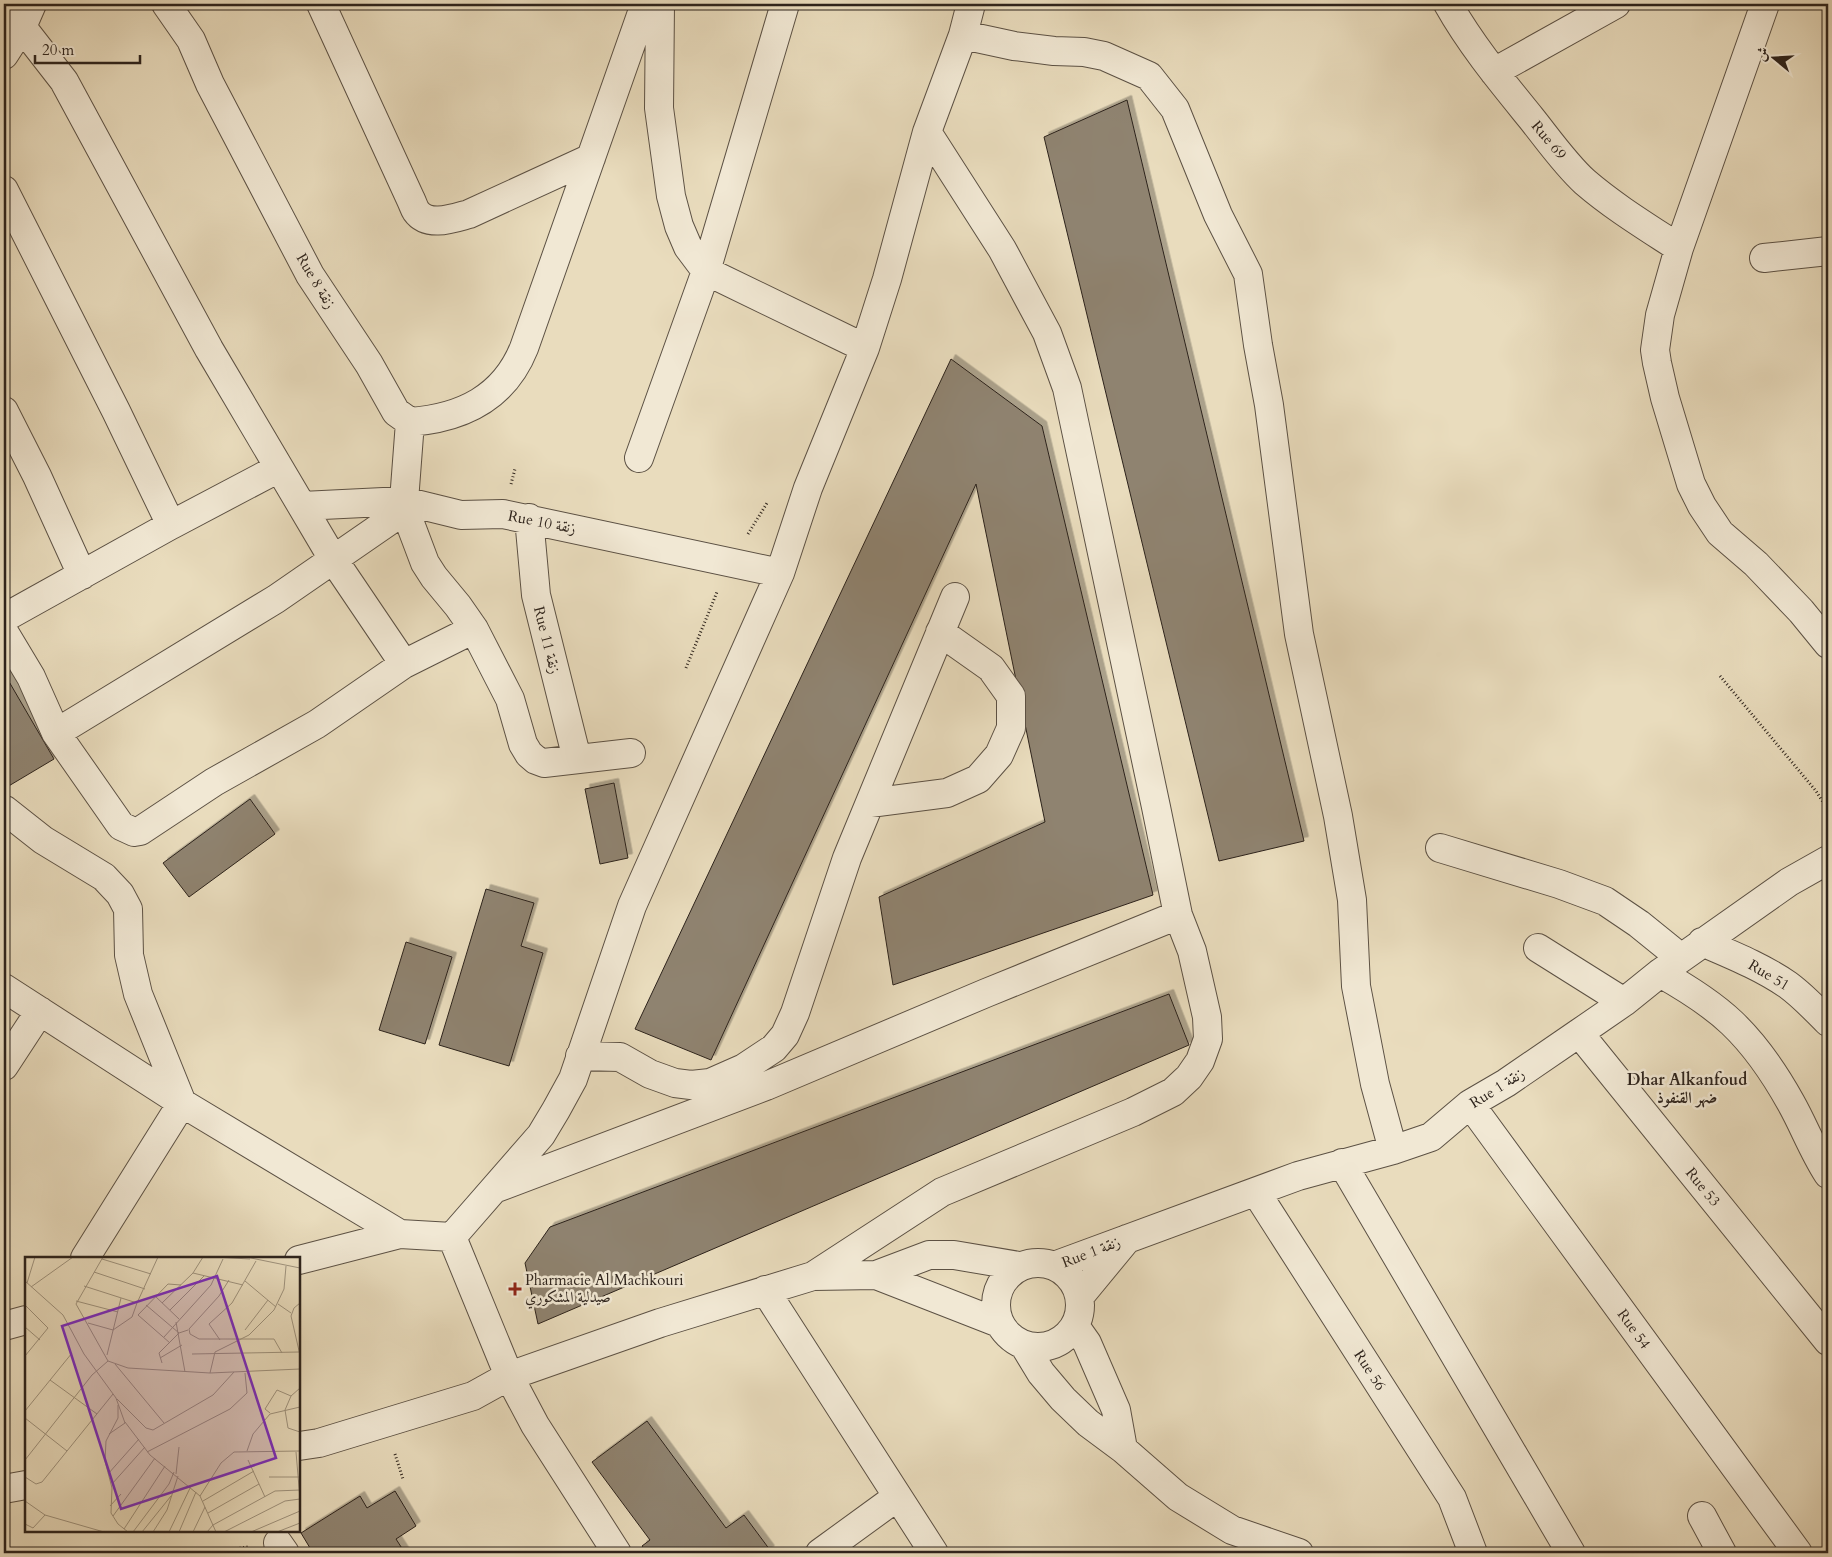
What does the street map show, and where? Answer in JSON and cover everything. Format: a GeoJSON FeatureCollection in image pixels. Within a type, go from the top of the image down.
{"type":"FeatureCollection","features":[{"type":"Feature","properties":{"kind":"street","name":"Rue 8 زنقة"},"geometry":{"type":"LineString","coordinates":[[166,4],[190,40],[210,84],[310,275],[368,364],[396,412],[410,422]]}},
{"type":"Feature","properties":{"kind":"street"},"geometry":{"type":"LineString","coordinates":[[321,4],[416,211],[427,219],[448,220],[469,214],[591,158]]}},
{"type":"Feature","properties":{"kind":"street"},"geometry":{"type":"LineString","coordinates":[[631,753],[544,763],[536,760],[529,754],[523,744],[510,699],[474,629],[425,563],[404,506],[410,422],[446,416],[469,408],[484,399],[493,393],[506,379],[524,348],[645,4]]}},
{"type":"Feature","properties":{"kind":"street"},"geometry":{"type":"LineString","coordinates":[[660,4],[659,108],[671,196],[688,247],[706,272],[865,348]]}},
{"type":"Feature","properties":{"kind":"street"},"geometry":{"type":"LineString","coordinates":[[639,458],[706,272],[786,4]]}},
{"type":"Feature","properties":{"kind":"street"},"geometry":{"type":"LineString","coordinates":[[452,1238],[541,1134],[572,1079],[632,906],[707,741],[780,573],[808,488],[865,348],[927,132],[963,35],[971,4]]}},
{"type":"Feature","properties":{"kind":"street","name":"Rue 69"},"geometry":{"type":"LineString","coordinates":[[1448,4],[1494,72],[1583,180],[1616,207],[1679,248]]}},
{"type":"Feature","properties":{"kind":"street"},"geometry":{"type":"LineString","coordinates":[[1494,72],[1616,4]]}},
{"type":"Feature","properties":{"kind":"street"},"geometry":{"type":"LineString","coordinates":[[1765,4],[1743,61],[1679,248],[1660,315],[1655,350],[1665,398],[1694,492],[1709,518],[1720,533],[1756,564],[1801,611],[1828,644]]}},
{"type":"Feature","properties":{"kind":"street"},"geometry":{"type":"LineString","coordinates":[[4,55],[19,14]]}},
{"type":"Feature","properties":{"kind":"street"},"geometry":{"type":"LineString","coordinates":[[19,14],[64,81],[210,350],[279,468],[333,559],[404,664]]}},
{"type":"Feature","properties":{"kind":"street"},"geometry":{"type":"LineString","coordinates":[[963,35],[1014,46],[1054,51],[1084,52],[1104,56],[1149,76],[1175,109],[1218,215],[1248,274],[1269,405],[1299,634],[1338,816],[1352,900],[1356,986],[1375,1084],[1393,1150]]}},
{"type":"Feature","properties":{"kind":"street"},"geometry":{"type":"LineString","coordinates":[[813,1276],[942,1192],[1133,1112],[1174,1092],[1189,1078],[1200,1061],[1208,1039],[1207,1017],[1192,951],[1178,915],[1067,388],[1047,333],[1023,286],[1002,248],[927,132]]}},
{"type":"Feature","properties":{"kind":"street"},"geometry":{"type":"LineString","coordinates":[[4,190],[172,525]]}},
{"type":"Feature","properties":{"kind":"street"},"geometry":{"type":"LineString","coordinates":[[1764,258],[1828,251]]}},
{"type":"Feature","properties":{"kind":"street"},"geometry":{"type":"LineString","coordinates":[[4,411],[37,476],[82,575]]}},
{"type":"Feature","properties":{"kind":"street"},"geometry":{"type":"LineString","coordinates":[[4,618],[279,468]]}},
{"type":"Feature","properties":{"kind":"street","name":"Rue 10 زنقة"},"geometry":{"type":"LineString","coordinates":[[302,506],[404,506],[461,515],[503,514],[529,518],[780,573]]}},
{"type":"Feature","properties":{"kind":"street"},"geometry":{"type":"LineString","coordinates":[[56,733],[276,599],[404,506]]}},
{"type":"Feature","properties":{"kind":"street","name":"Rue 11 زنقة"},"geometry":{"type":"LineString","coordinates":[[529,518],[536,595],[577,759]]}},
{"type":"Feature","properties":{"kind":"street"},"geometry":{"type":"LineString","coordinates":[[580,1056],[620,1057],[663,1080],[691,1085],[710,1083],[744,1068],[774,1048],[788,1031],[799,1004],[848,858],[955,597]]}},
{"type":"Feature","properties":{"kind":"street"},"geometry":{"type":"LineString","coordinates":[[4,632],[32,676],[56,733],[121,826],[134,832],[140,831],[214,782],[317,724],[404,664],[474,629]]}},
{"type":"Feature","properties":{"kind":"street"},"geometry":{"type":"LineString","coordinates":[[870,803],[948,793],[978,779],[999,756],[1011,728],[1011,696],[991,668],[940,632]]}},
{"type":"Feature","properties":{"kind":"street"},"geometry":{"type":"LineString","coordinates":[[4,810],[43,840],[104,877],[120,894],[128,909],[129,955],[138,994],[182,1103]]}},
{"type":"Feature","properties":{"kind":"street"},"geometry":{"type":"LineString","coordinates":[[1440,848],[1559,884],[1605,901],[1632,919],[1681,958],[1681,984],[1733,1023],[1752,1046],[1791,1102],[1820,1162],[1828,1174]]}},
{"type":"Feature","properties":{"kind":"street","name":"Rue 1 زنقة"},"geometry":{"type":"LineString","coordinates":[[1054,1266],[1298,1176],[1393,1150],[1431,1137],[1470,1104],[1506,1083],[1579,1034],[1681,958],[1789,882],[1828,860]]}},
{"type":"Feature","properties":{"kind":"street"},"geometry":{"type":"LineString","coordinates":[[493,1189],[766,1086],[986,992],[1178,915]]}},
{"type":"Feature","properties":{"kind":"street"},"geometry":{"type":"LineString","coordinates":[[1538,948],[1624,1002]]}},
{"type":"Feature","properties":{"kind":"street","name":"Rue 51"},"geometry":{"type":"LineString","coordinates":[[1681,958],[1754,965],[1776,977],[1803,997],[1828,1022]]}},
{"type":"Feature","properties":{"kind":"street"},"geometry":{"type":"LineString","coordinates":[[4,988],[182,1103],[400,1234]]}},
{"type":"Feature","properties":{"kind":"street"},"geometry":{"type":"LineString","coordinates":[[4,1066],[40,1011]]}},
{"type":"Feature","properties":{"kind":"street","name":"Rue 53"},"geometry":{"type":"LineString","coordinates":[[1579,1034],[1828,1341]]}},
{"type":"Feature","properties":{"kind":"street"},"geometry":{"type":"LineString","coordinates":[[86,1257],[182,1103]]}},
{"type":"Feature","properties":{"kind":"street","name":"Rue 54"},"geometry":{"type":"LineString","coordinates":[[1470,1104],[1798,1553]]}},
{"type":"Feature","properties":{"kind":"street"},"geometry":{"type":"LineString","coordinates":[[1342,1163],[1571,1553]]}},
{"type":"Feature","properties":{"kind":"street","name":"Rue 56"},"geometry":{"type":"LineString","coordinates":[[1256,1192],[1452,1498],[1474,1553]]}},
{"type":"Feature","properties":{"kind":"street"},"geometry":{"type":"LineString","coordinates":[[300,1260],[400,1234],[452,1238]]}},
{"type":"Feature","properties":{"kind":"street"},"geometry":{"type":"LineString","coordinates":[[452,1238],[509,1376],[535,1425],[616,1553]]}},
{"type":"Feature","properties":{"kind":"street","name":"Rue 1 زنقة"},"geometry":{"type":"LineString","coordinates":[[1080,1296],[1128,1238]]}},
{"type":"Feature","properties":{"kind":"street"},"geometry":{"type":"LineString","coordinates":[[300,1446],[319,1443],[473,1396],[509,1376],[660,1323],[765,1290],[813,1276],[876,1275],[928,1255],[954,1255],[1019,1266],[1042,1262],[1064,1271],[1074,1282],[1080,1296],[1080,1311],[1076,1326],[1062,1340],[1044,1347],[1024,1346]]}},
{"type":"Feature","properties":{"kind":"street"},"geometry":{"type":"LineString","coordinates":[[1019,1266],[1005,1277],[996,1294],[996,1311],[999,1323],[1005,1333],[1024,1346],[1041,1372],[1063,1399],[1088,1423],[1122,1449],[1178,1497],[1232,1530],[1299,1553]]}},
{"type":"Feature","properties":{"kind":"street"},"geometry":{"type":"LineString","coordinates":[[876,1275],[999,1323]]}},
{"type":"Feature","properties":{"kind":"street"},"geometry":{"type":"LineString","coordinates":[[765,1290],[934,1553]]}},
{"type":"Feature","properties":{"kind":"street"},"geometry":{"type":"LineString","coordinates":[[4,1326],[25,1320]]}},
{"type":"Feature","properties":{"kind":"street"},"geometry":{"type":"LineString","coordinates":[[1076,1326],[1087,1343],[1116,1410],[1122,1449]]}},
{"type":"Feature","properties":{"kind":"street"},"geometry":{"type":"LineString","coordinates":[[4,1489],[25,1485]]}},
{"type":"Feature","properties":{"kind":"street"},"geometry":{"type":"LineString","coordinates":[[820,1553],[897,1497]]}},
{"type":"Feature","properties":{"kind":"street"},"geometry":{"type":"LineString","coordinates":[[1702,1516],[1722,1553]]}},
{"type":"Feature","properties":{"kind":"path"},"geometry":{"type":"LineString","coordinates":[[1720,676],[1816,791],[1828,810]]}},
{"type":"Feature","properties":{"kind":"path"},"geometry":{"type":"LineString","coordinates":[[205,1553],[282,1548]]}},
{"type":"Feature","properties":{"kind":"building"},"geometry":{"type":"Polygon","coordinates":[[[1127,100],[1304,841],[1219,861],[1044,137],[1127,100]]]}},
{"type":"Feature","properties":{"kind":"building"},"geometry":{"type":"Polygon","coordinates":[[[951,359],[1042,426],[1153,895],[893,985],[879,897],[1045,822],[976,484],[711,1060],[635,1029],[951,359]]]}},
{"type":"Feature","properties":{"kind":"building"},"geometry":{"type":"Polygon","coordinates":[[[4,673],[54,759],[7,787],[4,782],[4,673]]]}},
{"type":"Feature","properties":{"kind":"building"},"geometry":{"type":"Polygon","coordinates":[[[614,783],[628,858],[600,864],[585,789],[614,783]]]}},
{"type":"Feature","properties":{"kind":"building"},"geometry":{"type":"Polygon","coordinates":[[[250,799],[275,834],[189,897],[163,863],[250,799]]]}},
{"type":"Feature","properties":{"kind":"building"},"geometry":{"type":"Polygon","coordinates":[[[486,889],[534,903],[521,946],[543,953],[509,1066],[439,1045],[486,889]]]}},
{"type":"Feature","properties":{"kind":"building"},"geometry":{"type":"Polygon","coordinates":[[[406,942],[452,957],[425,1044],[379,1030],[406,942]]]}},
{"type":"Feature","properties":{"kind":"building"},"geometry":{"type":"Polygon","coordinates":[[[1169,994],[1189,1045],[538,1324],[525,1263],[550,1227],[1169,994]]]}},
{"type":"Feature","properties":{"kind":"building"},"geometry":{"type":"Polygon","coordinates":[[[647,1421],[726,1528],[744,1515],[770,1550],[765,1553],[648,1553],[642,1546],[650,1540],[592,1462],[647,1421]]]}},
{"type":"Feature","properties":{"kind":"building"},"geometry":{"type":"Polygon","coordinates":[[[395,1491],[416,1526],[396,1539],[405,1553],[313,1553],[301,1533],[360,1496],[367,1508],[395,1491]]]}},
{"type":"Feature","properties":{"kind":"place","name":"Pharmacie Al Machkouri صيدلية المشكوري"},"geometry":{"type":"Point","coordinates":[515,1289]}},
{"type":"Feature","properties":{"kind":"district","name":"Dhar Alkanfoud ضهر القنفوذ"},"geometry":{"type":"Point","coordinates":[1687,1089]}}]}
